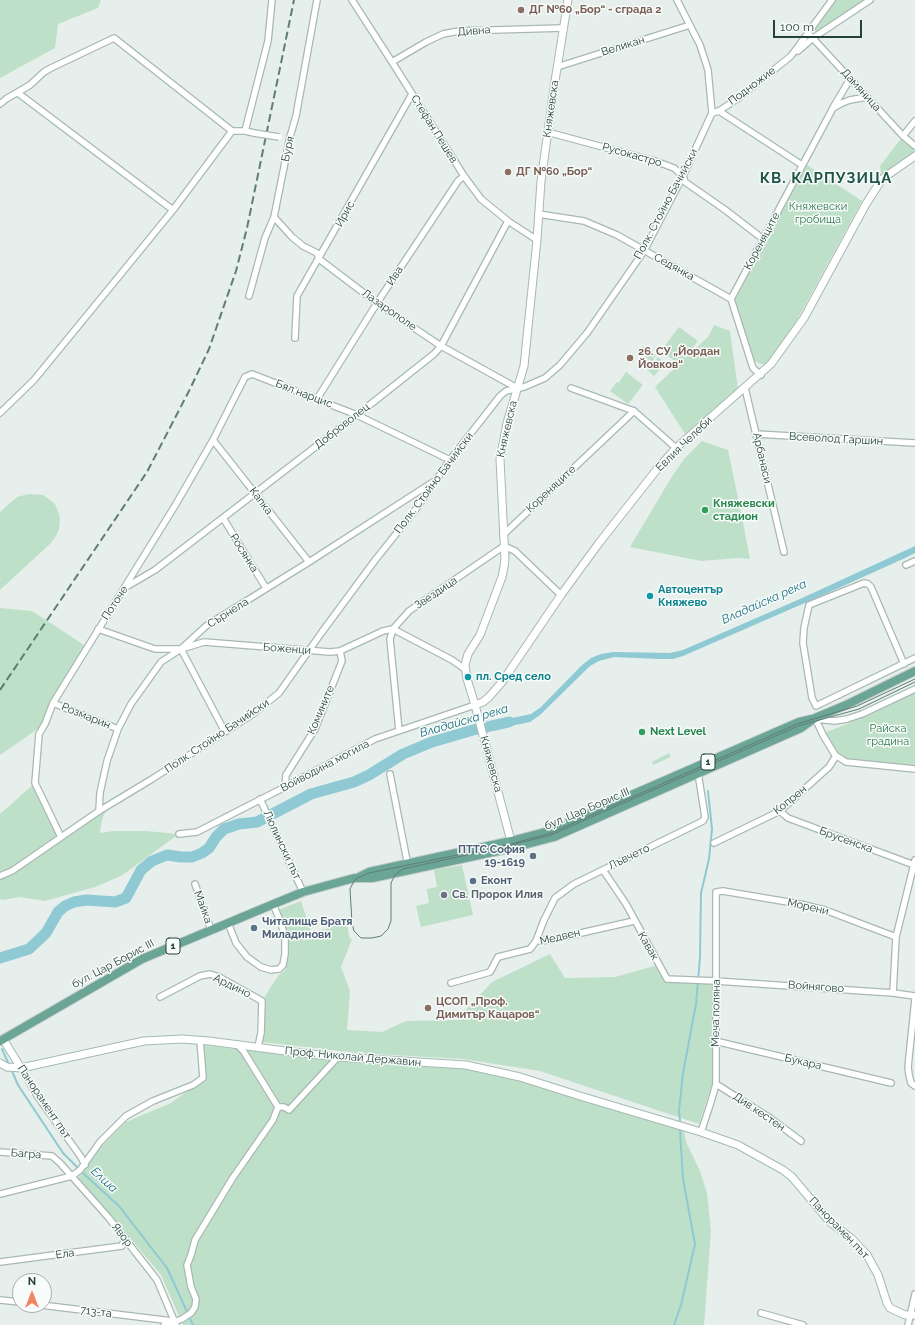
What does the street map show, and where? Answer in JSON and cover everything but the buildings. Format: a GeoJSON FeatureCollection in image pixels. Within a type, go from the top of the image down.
{"type":"FeatureCollection","features":[{"type":"Feature","properties":{"kind":"main road","name":"бул. Цар Борис III"},"geometry":{"type":"LineString","coordinates":[[512,845],[550,831],[799,722],[815,718],[846,705],[915,671]]}},
{"type":"Feature","properties":{"kind":"main road","name":"бул. Цар Борис III"},"geometry":{"type":"LineString","coordinates":[[1,1040],[142,959],[303,892],[355,878],[372,878],[408,867],[554,837],[698,772],[801,728],[815,718]]}},
{"type":"Feature","properties":{"kind":"street"},"geometry":{"type":"LineString","coordinates":[[245,131],[268,41],[272,0]]}},
{"type":"Feature","properties":{"kind":"street","name":"Буря"},"geometry":{"type":"LineString","coordinates":[[249,296],[265,238],[274,217],[300,95],[317,0]]}},
{"type":"Feature","properties":{"kind":"street","name":"Стефан Пешев"},"geometry":{"type":"LineString","coordinates":[[352,0],[464,176],[481,199],[508,221],[537,240]]}},
{"type":"Feature","properties":{"kind":"street","name":"Княжевска"},"geometry":{"type":"LineString","coordinates":[[512,845],[476,705],[465,669],[466,660],[480,635],[502,577],[505,559],[500,459],[507,423],[524,366],[537,240],[541,181],[547,132],[568,0]]}},
{"type":"Feature","properties":{"kind":"street","name":"Полк. Стойно Бачийски"},"geometry":{"type":"LineString","coordinates":[[0,876],[12,870],[99,811],[253,714],[279,693],[308,650],[376,559],[416,509],[450,460],[500,396],[506,391],[524,387],[545,378],[560,365],[587,333],[644,251],[683,176],[712,112],[708,70],[700,45],[677,0]]}},
{"type":"Feature","properties":{"kind":"street","name":"Подножие"},"geometry":{"type":"LineString","coordinates":[[791,56],[832,0]]}},
{"type":"Feature","properties":{"kind":"street","name":"Подножие"},"geometry":{"type":"LineString","coordinates":[[712,112],[719,111],[740,97],[813,38],[870,0]]}},
{"type":"Feature","properties":{"kind":"street","name":"Великан"},"geometry":{"type":"LineString","coordinates":[[557,67],[690,25]]}},
{"type":"Feature","properties":{"kind":"street","name":"Дивна"},"geometry":{"type":"LineString","coordinates":[[392,62],[443,34],[459,31],[563,28]]}},
{"type":"Feature","properties":{"kind":"street","name":"Дамяница"},"geometry":{"type":"LineString","coordinates":[[808,33],[903,136],[915,146]]}},
{"type":"Feature","properties":{"kind":"street"},"geometry":{"type":"LineString","coordinates":[[0,104],[30,85],[44,72],[114,38],[232,131],[245,131],[279,138],[290,137]]}},
{"type":"Feature","properties":{"kind":"street","name":"Кореняците"},"geometry":{"type":"LineString","coordinates":[[731,299],[802,165],[850,79]]}},
{"type":"Feature","properties":{"kind":"street"},"geometry":{"type":"LineString","coordinates":[[18,92],[173,210]]}},
{"type":"Feature","properties":{"kind":"street","name":"Ирис"},"geometry":{"type":"LineString","coordinates":[[295,338],[297,296],[412,94]]}},
{"type":"Feature","properties":{"kind":"street"},"geometry":{"type":"LineString","coordinates":[[833,108],[850,100],[867,97]]}},
{"type":"Feature","properties":{"kind":"street"},"geometry":{"type":"LineString","coordinates":[[719,111],[802,165]]}},
{"type":"Feature","properties":{"kind":"street"},"geometry":{"type":"LineString","coordinates":[[903,136],[915,121]]}},
{"type":"Feature","properties":{"kind":"street"},"geometry":{"type":"LineString","coordinates":[[0,413],[34,380],[173,210],[232,131]]}},
{"type":"Feature","properties":{"kind":"street","name":"Русокастро"},"geometry":{"type":"LineString","coordinates":[[547,132],[655,161],[674,168],[683,176],[685,182],[724,209],[763,239]]}},
{"type":"Feature","properties":{"kind":"street","name":"Евлия Челеби"},"geometry":{"type":"LineString","coordinates":[[476,705],[489,697],[502,682],[599,543],[658,468],[676,448],[771,364],[804,318],[866,204],[882,179],[915,156]]}},
{"type":"Feature","properties":{"kind":"street","name":"Ива"},"geometry":{"type":"LineString","coordinates":[[317,399],[377,303],[458,181],[464,176]]}},
{"type":"Feature","properties":{"kind":"street","name":"Седянка"},"geometry":{"type":"LineString","coordinates":[[538,214],[584,221],[617,235],[731,299]]}},
{"type":"Feature","properties":{"kind":"street","name":"Лазарополе"},"geometry":{"type":"LineString","coordinates":[[274,217],[292,237],[303,246],[317,253],[319,259],[377,303],[441,346],[517,388]]}},
{"type":"Feature","properties":{"kind":"street","name":"Доброволец"},"geometry":{"type":"LineString","coordinates":[[126,587],[155,570],[434,354],[441,346],[508,221]]}},
{"type":"Feature","properties":{"kind":"street"},"geometry":{"type":"LineString","coordinates":[[731,299],[753,368],[760,374]]}},
{"type":"Feature","properties":{"kind":"street","name":"Бял нарцис"},"geometry":{"type":"LineString","coordinates":[[245,378],[252,374],[317,399],[357,415],[450,460]]}},
{"type":"Feature","properties":{"kind":"street","name":"Поточе"},"geometry":{"type":"LineString","coordinates":[[61,837],[35,783],[39,734],[45,724],[53,703],[176,504],[213,440],[245,378]]}},
{"type":"Feature","properties":{"kind":"street"},"geometry":{"type":"LineString","coordinates":[[571,388],[634,411],[676,448]]}},
{"type":"Feature","properties":{"kind":"street","name":"Арбанаси"},"geometry":{"type":"LineString","coordinates":[[745,388],[784,552]]}},
{"type":"Feature","properties":{"kind":"street","name":"Кореняците"},"geometry":{"type":"LineString","coordinates":[[503,535],[634,411]]}},
{"type":"Feature","properties":{"kind":"street","name":"Всеволод Гаршин"},"geometry":{"type":"LineString","coordinates":[[756,434],[915,444]]}},
{"type":"Feature","properties":{"kind":"street","name":"Капка"},"geometry":{"type":"LineString","coordinates":[[213,440],[309,562]]}},
{"type":"Feature","properties":{"kind":"street","name":"Сърнела"},"geometry":{"type":"LineString","coordinates":[[99,811],[100,793],[107,761],[118,729],[131,704],[161,662],[181,649],[206,626],[309,562],[437,479]]}},
{"type":"Feature","properties":{"kind":"street","name":"Росянка"},"geometry":{"type":"LineString","coordinates":[[223,518],[266,588]]}},
{"type":"Feature","properties":{"kind":"street"},"geometry":{"type":"LineString","coordinates":[[504,546],[515,551],[562,595]]}},
{"type":"Feature","properties":{"kind":"street","name":"Звездица"},"geometry":{"type":"LineString","coordinates":[[393,629],[409,611],[504,546]]}},
{"type":"Feature","properties":{"kind":"street"},"geometry":{"type":"LineString","coordinates":[[906,565],[915,561]]}},
{"type":"Feature","properties":{"kind":"street"},"geometry":{"type":"LineString","coordinates":[[904,664],[868,584],[864,583],[809,605],[804,628],[803,643],[812,698],[816,706],[815,718],[823,735],[836,756],[846,762],[915,769]]}},
{"type":"Feature","properties":{"kind":"street","name":"Боженци"},"geometry":{"type":"LineString","coordinates":[[98,629],[155,649],[181,649],[204,642],[330,652],[340,651],[383,631],[393,629]]}},
{"type":"Feature","properties":{"kind":"street"},"geometry":{"type":"LineString","coordinates":[[399,731],[390,639],[393,629],[452,660],[465,669]]}},
{"type":"Feature","properties":{"kind":"street"},"geometry":{"type":"LineString","coordinates":[[181,649],[225,732]]}},
{"type":"Feature","properties":{"kind":"street","name":"Комините"},"geometry":{"type":"LineString","coordinates":[[285,787],[286,775],[315,729],[342,661],[340,651]]}},
{"type":"Feature","properties":{"kind":"street"},"geometry":{"type":"LineString","coordinates":[[816,706],[915,658]]}},
{"type":"Feature","properties":{"kind":"street","name":"бул. Цар Борис III"},"geometry":{"type":"LineString","coordinates":[[815,718],[835,721],[847,719],[862,714],[915,689]]}},
{"type":"Feature","properties":{"kind":"street","name":"Розмарин"},"geometry":{"type":"LineString","coordinates":[[53,703],[118,729]]}},
{"type":"Feature","properties":{"kind":"street","name":"Войводина могила"},"geometry":{"type":"LineString","coordinates":[[179,834],[197,832],[261,802],[285,787],[375,739],[476,705]]}},
{"type":"Feature","properties":{"kind":"street","name":"Копрен"},"geometry":{"type":"LineString","coordinates":[[714,843],[780,811],[829,767],[836,756]]}},
{"type":"Feature","properties":{"kind":"street","name":"Лъвчето"},"geometry":{"type":"LineString","coordinates":[[536,942],[544,920],[555,898],[574,884],[703,821],[706,817],[698,772]]}},
{"type":"Feature","properties":{"kind":"street"},"geometry":{"type":"LineString","coordinates":[[390,774],[408,867]]}},
{"type":"Feature","properties":{"kind":"street","name":"Люлински път"},"geometry":{"type":"LineString","coordinates":[[261,802],[303,892]]}},
{"type":"Feature","properties":{"kind":"street","name":"Брусенска"},"geometry":{"type":"LineString","coordinates":[[780,811],[788,818],[914,862]]}},
{"type":"Feature","properties":{"kind":"street"},"geometry":{"type":"LineString","coordinates":[[893,993],[896,937],[914,862]]}},
{"type":"Feature","properties":{"kind":"street","name":"Кавак"},"geometry":{"type":"LineString","coordinates":[[603,870],[626,904],[667,979],[716,981]]}},
{"type":"Feature","properties":{"kind":"street","name":"Майка"},"geometry":{"type":"LineString","coordinates":[[195,884],[211,930]]}},
{"type":"Feature","properties":{"kind":"street","name":"Морени"},"geometry":{"type":"LineString","coordinates":[[716,892],[723,891],[800,904],[825,910],[896,937]]}},
{"type":"Feature","properties":{"kind":"street","name":"Меча поляна"},"geometry":{"type":"LineString","coordinates":[[701,1132],[716,1084],[716,892]]}},
{"type":"Feature","properties":{"kind":"street"},"geometry":{"type":"LineString","coordinates":[[228,923],[236,943],[247,957],[261,967],[271,970],[280,969],[283,965],[286,954],[285,938],[281,923],[273,904]]}},
{"type":"Feature","properties":{"kind":"street","name":"Медвен"},"geometry":{"type":"LineString","coordinates":[[451,983],[490,972],[498,957],[530,949],[536,942],[634,921]]}},
{"type":"Feature","properties":{"kind":"street","name":"Ардино"},"geometry":{"type":"LineString","coordinates":[[160,997],[200,976],[210,974],[219,977],[262,1001],[261,1033],[258,1047]]}},
{"type":"Feature","properties":{"kind":"street","name":"Войнягово"},"geometry":{"type":"LineString","coordinates":[[716,981],[893,993],[915,996]]}},
{"type":"Feature","properties":{"kind":"street"},"geometry":{"type":"LineString","coordinates":[[915,999],[908,1067],[908,1075],[911,1083],[915,1086]]}},
{"type":"Feature","properties":{"kind":"street","name":"Проф. Николай Державин"},"geometry":{"type":"LineString","coordinates":[[14,1067],[144,1041],[175,1039],[238,1044],[338,1057],[454,1064],[479,1067],[520,1077],[701,1132]]}},
{"type":"Feature","properties":{"kind":"street","name":"Панорамент път"},"geometry":{"type":"LineString","coordinates":[[1,1040],[14,1067],[38,1097],[81,1157],[85,1165]]}},
{"type":"Feature","properties":{"kind":"street"},"geometry":{"type":"LineString","coordinates":[[0,1194],[72,1176],[85,1165],[100,1142],[126,1116],[153,1101],[193,1085],[203,1078],[200,1040]]}},
{"type":"Feature","properties":{"kind":"street","name":"Букара"},"geometry":{"type":"LineString","coordinates":[[715,1040],[891,1083]]}},
{"type":"Feature","properties":{"kind":"street"},"geometry":{"type":"LineString","coordinates":[[238,1044],[278,1107]]}},
{"type":"Feature","properties":{"kind":"street"},"geometry":{"type":"LineString","coordinates":[[278,1107],[284,1107],[289,1110],[338,1057]]}},
{"type":"Feature","properties":{"kind":"street"},"geometry":{"type":"LineString","coordinates":[[0,1063],[14,1067]]}},
{"type":"Feature","properties":{"kind":"street","name":"Див кестен"},"geometry":{"type":"LineString","coordinates":[[716,1084],[770,1118],[801,1141]]}},
{"type":"Feature","properties":{"kind":"street"},"geometry":{"type":"LineString","coordinates":[[164,1325],[175,1323],[182,1319],[191,1313],[195,1307],[196,1299],[191,1287],[187,1264],[195,1240],[232,1179],[273,1120],[278,1107]]}},
{"type":"Feature","properties":{"kind":"street","name":"Панорамен път"},"geometry":{"type":"LineString","coordinates":[[701,1132],[748,1150],[792,1177],[821,1213],[852,1239],[867,1255],[878,1275],[890,1308],[898,1313],[912,1316]]}},
{"type":"Feature","properties":{"kind":"street","name":"Багра"},"geometry":{"type":"LineString","coordinates":[[0,1152],[52,1156]]}},
{"type":"Feature","properties":{"kind":"street","name":"Явор"},"geometry":{"type":"LineString","coordinates":[[52,1156],[72,1176],[108,1217],[157,1280],[175,1323]]}},
{"type":"Feature","properties":{"kind":"street","name":"Ела"},"geometry":{"type":"LineString","coordinates":[[0,1262],[122,1246],[125,1238]]}},
{"type":"Feature","properties":{"kind":"street"},"geometry":{"type":"LineString","coordinates":[[908,1325],[912,1316],[915,1294]]}},
{"type":"Feature","properties":{"kind":"street"},"geometry":{"type":"LineString","coordinates":[[0,1300],[12,1301]]}},
{"type":"Feature","properties":{"kind":"street","name":"713-та"},"geometry":{"type":"LineString","coordinates":[[52,1306],[175,1323]]}},
{"type":"Feature","properties":{"kind":"street"},"geometry":{"type":"LineString","coordinates":[[761,1314],[803,1325]]}},
{"type":"Feature","properties":{"kind":"green space"},"geometry":{"type":"Polygon","coordinates":[[[0,0],[101,0],[98,8],[58,24],[55,48],[0,78],[0,0]]]}},
{"type":"Feature","properties":{"kind":"green space"},"geometry":{"type":"Polygon","coordinates":[[[832,0],[870,0],[813,38],[808,33],[832,0]]]}},
{"type":"Feature","properties":{"kind":"green space"},"geometry":{"type":"Polygon","coordinates":[[[903,136],[915,146],[915,156],[882,179],[880,166],[903,136]]]}},
{"type":"Feature","properties":{"kind":"green space","name":"Княжевски гробища"},"geometry":{"type":"Polygon","coordinates":[[[807,165],[862,201],[792,329],[767,364],[761,364],[754,361],[735,300],[807,165]]]}},
{"type":"Feature","properties":{"kind":"green space"},"geometry":{"type":"Polygon","coordinates":[[[714,325],[730,331],[738,389],[685,434],[655,387],[679,364],[661,351],[679,327],[698,341],[683,360],[708,337],[714,325]]]}},
{"type":"Feature","properties":{"kind":"green space"},"geometry":{"type":"Polygon","coordinates":[[[643,346],[656,355],[652,362],[639,353],[643,346]]]}},
{"type":"Feature","properties":{"kind":"green space"},"geometry":{"type":"Polygon","coordinates":[[[658,357],[665,363],[654,376],[647,370],[658,357]]]}},
{"type":"Feature","properties":{"kind":"green space"},"geometry":{"type":"Polygon","coordinates":[[[626,372],[643,385],[628,404],[610,391],[617,382],[622,384],[619,382],[626,372]]]}},
{"type":"Feature","properties":{"kind":"green space"},"geometry":{"type":"Polygon","coordinates":[[[702,441],[728,450],[750,559],[739,558],[701,561],[630,547],[671,478],[684,459],[702,441]]]}},
{"type":"Feature","properties":{"kind":"green space"},"geometry":{"type":"Polygon","coordinates":[[[29,494],[43,495],[55,504],[60,517],[59,529],[51,543],[0,590],[0,512],[17,497],[29,494]]]}},
{"type":"Feature","properties":{"kind":"green space"},"geometry":{"type":"Polygon","coordinates":[[[0,608],[32,611],[87,647],[53,703],[45,724],[0,755],[0,608]]]}},
{"type":"Feature","properties":{"kind":"green space","name":"Райска градина"},"geometry":{"type":"Polygon","coordinates":[[[915,691],[915,765],[843,759],[834,751],[824,733],[847,724],[915,691]]]}},
{"type":"Feature","properties":{"kind":"green space"},"geometry":{"type":"Polygon","coordinates":[[[669,753],[671,757],[653,765],[652,762],[669,753]]]}},
{"type":"Feature","properties":{"kind":"green space"},"geometry":{"type":"Polygon","coordinates":[[[35,783],[61,837],[109,805],[103,817],[100,830],[101,833],[113,831],[146,831],[179,834],[121,876],[95,887],[45,901],[20,897],[2,900],[0,899],[0,814],[35,783]]]}},
{"type":"Feature","properties":{"kind":"green space"},"geometry":{"type":"Polygon","coordinates":[[[462,865],[473,915],[421,927],[416,906],[429,903],[427,889],[437,887],[434,870],[462,865]]]}},
{"type":"Feature","properties":{"kind":"green space"},"geometry":{"type":"Polygon","coordinates":[[[301,901],[311,932],[327,929],[326,923],[346,921],[350,939],[352,939],[341,967],[350,991],[347,1030],[382,1032],[406,1021],[456,1020],[492,982],[550,954],[565,978],[615,977],[658,965],[667,981],[712,984],[712,1084],[699,1124],[540,1071],[463,1059],[357,1053],[262,1042],[265,996],[278,976],[286,969],[288,933],[278,910],[301,901]]]}},
{"type":"Feature","properties":{"kind":"green space"},"geometry":{"type":"Polygon","coordinates":[[[202,1045],[314,1058],[469,1069],[513,1076],[683,1128],[687,1144],[700,1171],[707,1193],[711,1231],[704,1325],[183,1325],[161,1275],[111,1215],[77,1180],[101,1147],[126,1122],[171,1103],[204,1079],[202,1045]]]}},
{"type":"Feature","properties":{"kind":"water"},"geometry":{"type":"Polygon","coordinates":[[[915,546],[915,553],[905,558],[683,656],[673,659],[614,657],[599,661],[590,666],[540,715],[530,722],[496,729],[494,722],[531,714],[541,707],[581,666],[591,658],[601,654],[613,652],[670,653],[683,650],[800,599],[915,546]]]}},
{"type":"Feature","properties":{"kind":"waterway","name":"Владайска река"},"geometry":{"type":"LineString","coordinates":[[0,958],[29,949],[46,933],[58,912],[65,906],[74,902],[87,900],[115,902],[126,898],[141,870],[152,861],[167,855],[192,857],[209,848],[216,837],[224,829],[239,824],[257,822],[311,794],[354,782],[369,775],[403,754],[432,742],[473,730],[509,722]]}},
{"type":"Feature","properties":{"kind":"waterway"},"geometry":{"type":"LineString","coordinates":[[680,1121],[679,1111],[683,1073],[696,1004],[700,957],[701,893],[709,859],[712,829],[708,791]]}},
{"type":"Feature","properties":{"kind":"waterway","name":"Елша"},"geometry":{"type":"LineString","coordinates":[[2,1049],[9,1065]]}},
{"type":"Feature","properties":{"kind":"waterway","name":"Елша"},"geometry":{"type":"LineString","coordinates":[[11,1069],[18,1085],[63,1153],[119,1206],[167,1268],[193,1325]]}},
{"type":"Feature","properties":{"kind":"waterway"},"geometry":{"type":"LineString","coordinates":[[674,1325],[681,1305],[695,1244],[683,1179],[680,1130]]}},
{"type":"Feature","properties":{"kind":"tram line"},"geometry":{"type":"LineString","coordinates":[[915,679],[857,706],[797,724],[551,833],[511,844],[369,873],[357,878],[350,889],[352,923],[354,931],[361,938],[372,938],[381,936],[388,929],[391,921],[391,883],[395,875],[403,869],[551,835],[798,726],[859,709],[915,682]]}},
{"type":"Feature","properties":{"kind":"railway"},"geometry":{"type":"LineString","coordinates":[[0,690],[147,472],[209,349],[236,271],[247,228],[294,0]]}},
{"type":"Feature","properties":{"kind":"place","name":"ДГ №60 „Бор“ - сграда 2"},"geometry":{"type":"Point","coordinates":[521,10]}},
{"type":"Feature","properties":{"kind":"place","name":"ДГ №60 „Бор“"},"geometry":{"type":"Point","coordinates":[508,172]}},
{"type":"Feature","properties":{"kind":"place","name":"26. СУ „Йордан Йовков“"},"geometry":{"type":"Point","coordinates":[630,358]}},
{"type":"Feature","properties":{"kind":"place","name":"Княжевски стадион"},"geometry":{"type":"Point","coordinates":[705,510]}},
{"type":"Feature","properties":{"kind":"place","name":"Автоцентър Княжево"},"geometry":{"type":"Point","coordinates":[650,596]}},
{"type":"Feature","properties":{"kind":"place","name":"пл. Сред село"},"geometry":{"type":"Point","coordinates":[468,677]}},
{"type":"Feature","properties":{"kind":"place","name":"Next Level"},"geometry":{"type":"Point","coordinates":[642,732]}},
{"type":"Feature","properties":{"kind":"place","name":"ПТТС София 19-1619"},"geometry":{"type":"Point","coordinates":[533,856]}},
{"type":"Feature","properties":{"kind":"place","name":"Еконт"},"geometry":{"type":"Point","coordinates":[473,881]}},
{"type":"Feature","properties":{"kind":"place","name":"Св. Пророк Илия"},"geometry":{"type":"Point","coordinates":[444,895]}},
{"type":"Feature","properties":{"kind":"place","name":"Читалище Братя Миладинови"},"geometry":{"type":"Point","coordinates":[254,928]}},
{"type":"Feature","properties":{"kind":"place","name":"ЦСОП „Проф. Димитър Кацаров“"},"geometry":{"type":"Point","coordinates":[428,1008]}},
{"type":"Feature","properties":{"kind":"district","name":"КВ. КАРПУЗИЦА"},"geometry":{"type":"Point","coordinates":[826,178]}}]}
